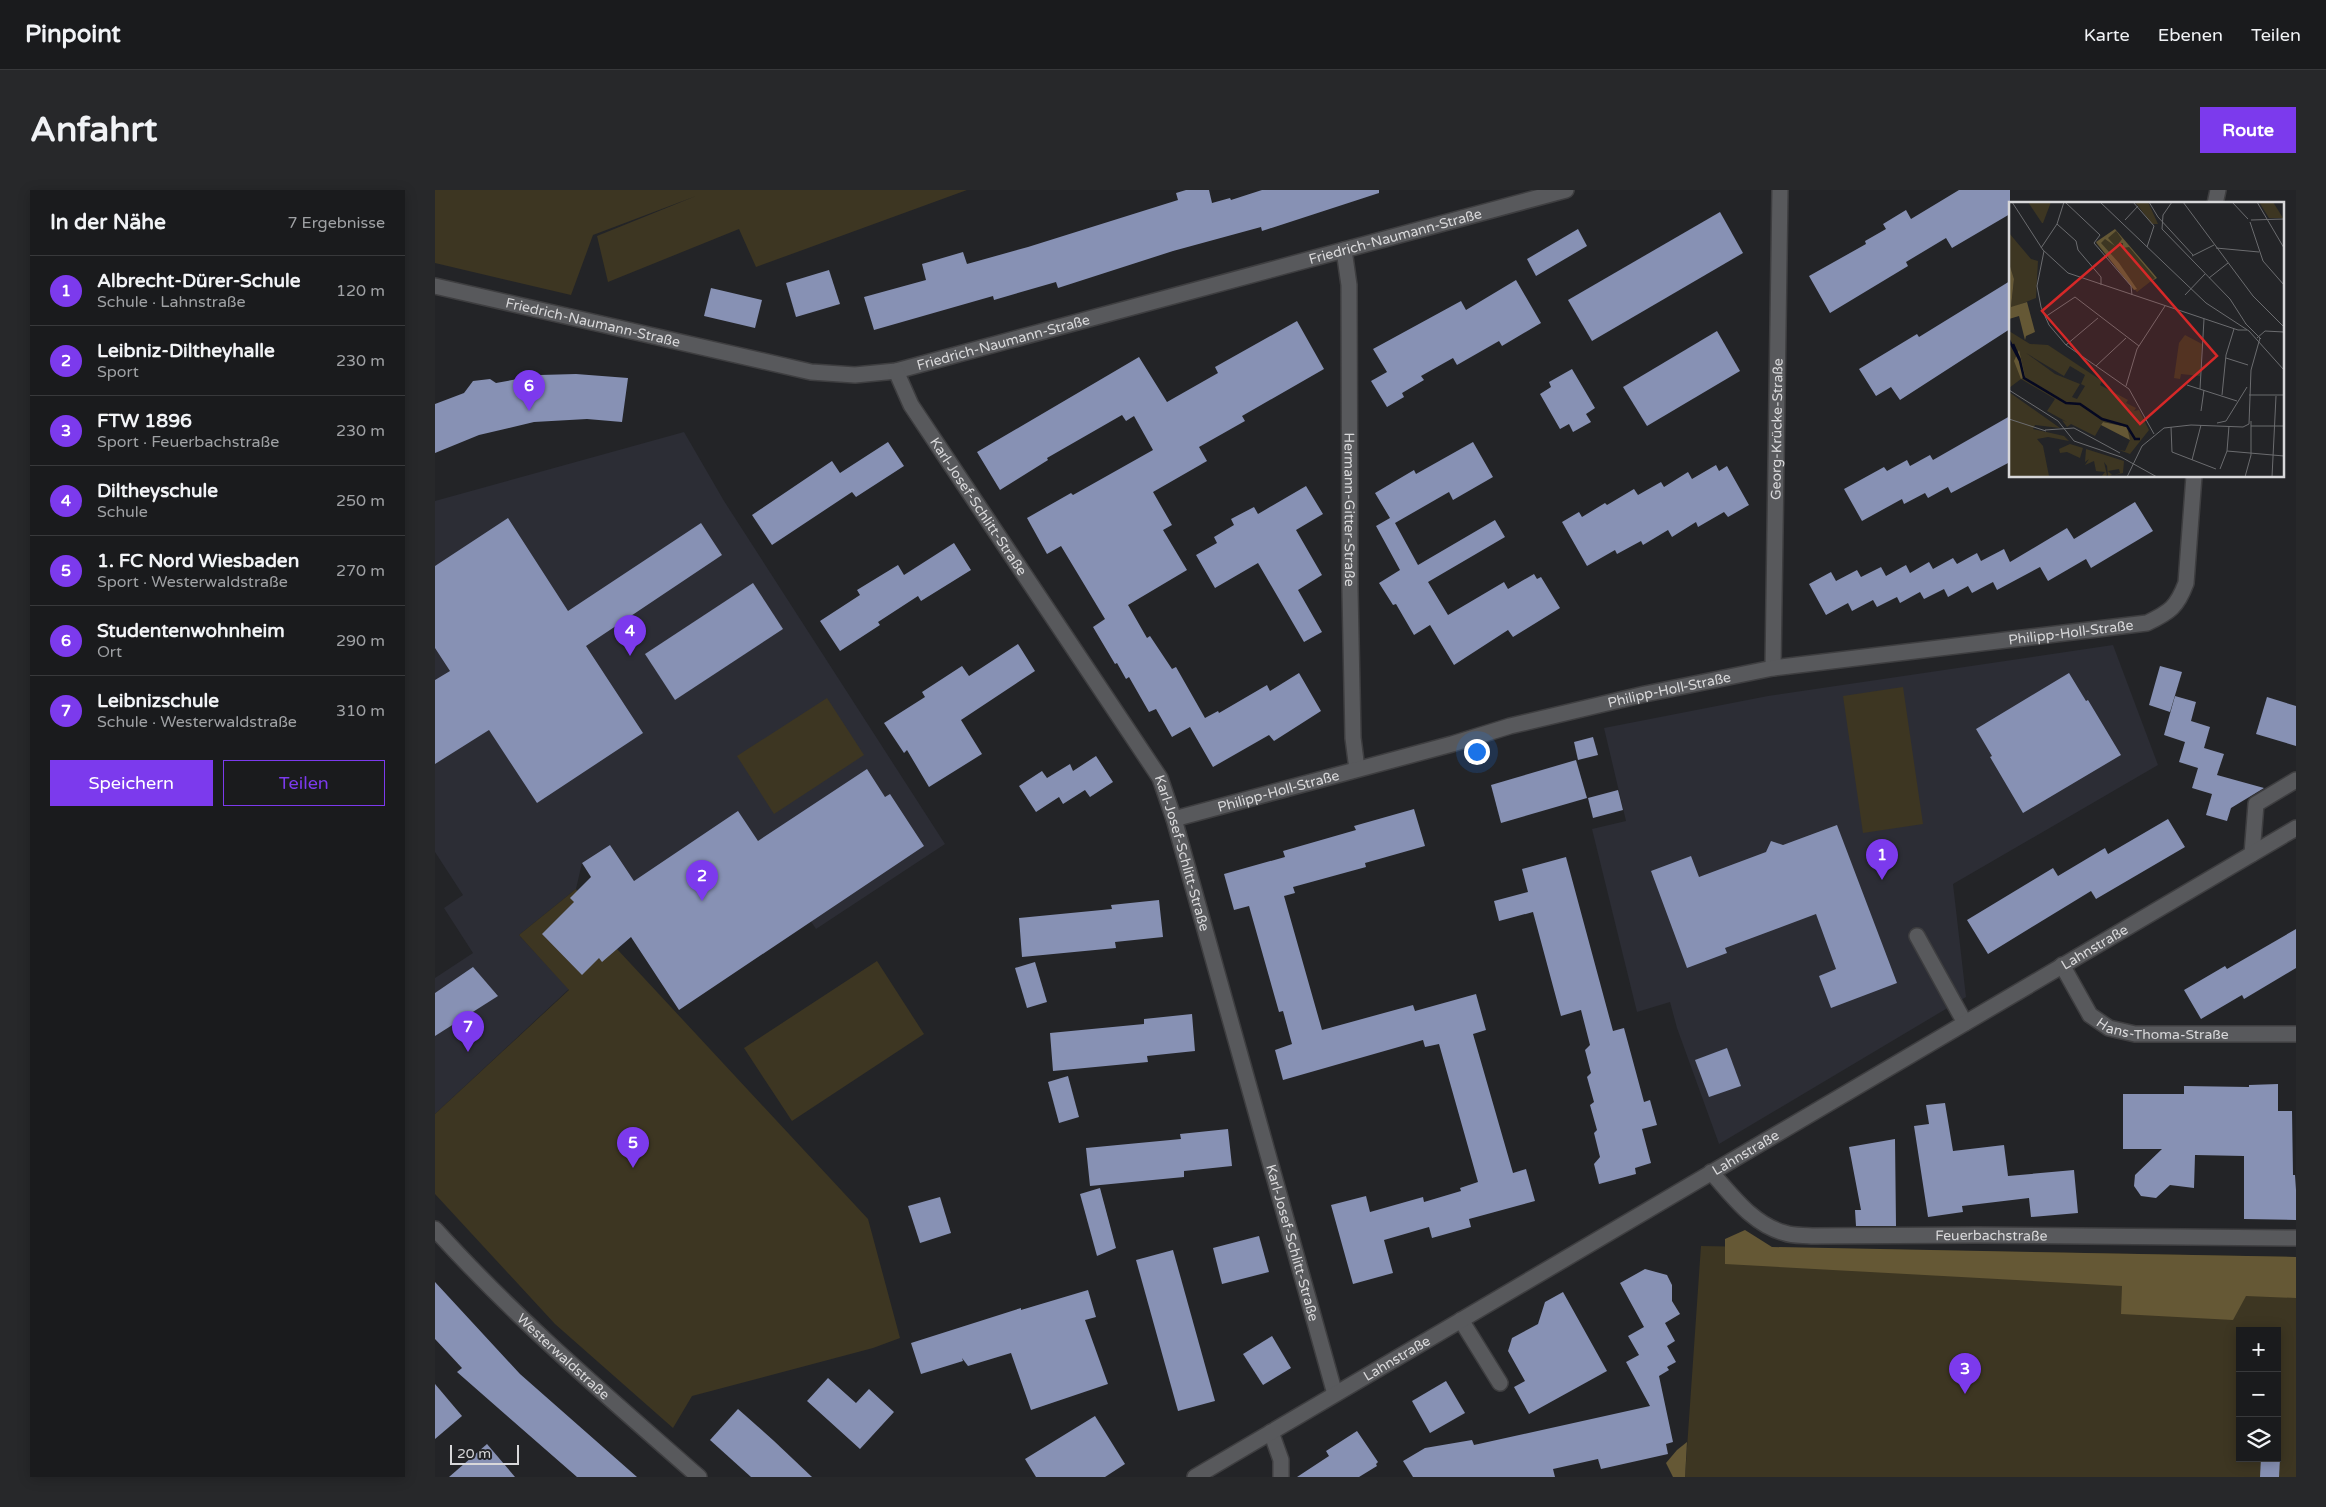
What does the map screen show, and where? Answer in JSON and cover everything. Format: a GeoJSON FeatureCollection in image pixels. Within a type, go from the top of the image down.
{"type":"FeatureCollection","features":[{"type":"Feature","properties":{"kind":"street","name":"Friedrich-Naumann-Straße"},"geometry":{"type":"LineString","coordinates":[[435,286],[811,372],[855,375],[896,371],[1566,190]]}},
{"type":"Feature","properties":{"kind":"street","name":"Georg-Krücke-Straße"},"geometry":{"type":"LineString","coordinates":[[1773,668],[1780,190]]}},
{"type":"Feature","properties":{"kind":"street","name":"Hermann-Gitter-Straße"},"geometry":{"type":"LineString","coordinates":[[1344,250],[1349,285],[1350,591],[1353,738],[1357,769]]}},
{"type":"Feature","properties":{"kind":"street","name":"Karl-Josef-Schlitt-Straße"},"geometry":{"type":"LineString","coordinates":[[896,371],[911,405],[1161,778],[1335,1394]]}},
{"type":"Feature","properties":{"kind":"street","name":"Philipp-Holl-Straße"},"geometry":{"type":"LineString","coordinates":[[1174,819],[1452,744],[1510,726],[1645,694],[1773,668],[2147,623],[2172,609],[2180,598],[2186,583],[2194,478]]}},
{"type":"Feature","properties":{"kind":"street"},"geometry":{"type":"LineString","coordinates":[[2253,854],[2256,804],[2296,780]]}},
{"type":"Feature","properties":{"kind":"street","name":"Lahnstraße"},"geometry":{"type":"LineString","coordinates":[[1195,1477],[2296,828]]}},
{"type":"Feature","properties":{"kind":"street"},"geometry":{"type":"LineString","coordinates":[[1917,936],[1965,1023]]}},
{"type":"Feature","properties":{"kind":"street","name":"Hans-Thoma-Straße"},"geometry":{"type":"LineString","coordinates":[[2062,966],[2090,1015],[2109,1028],[2135,1034],[2296,1034]]}},
{"type":"Feature","properties":{"kind":"street","name":"Feuerbachstraße"},"geometry":{"type":"LineString","coordinates":[[1711,1172],[1757,1220],[1785,1234],[1812,1236],[1978,1234],[2296,1238]]}},
{"type":"Feature","properties":{"kind":"street","name":"Westerwaldstraße"},"geometry":{"type":"LineString","coordinates":[[435,1229],[462,1259],[554,1348],[699,1477]]}},
{"type":"Feature","properties":{"kind":"street"},"geometry":{"type":"LineString","coordinates":[[1461,1320],[1500,1383]]}},
{"type":"Feature","properties":{"kind":"street"},"geometry":{"type":"LineString","coordinates":[[1271,1432],[1281,1460],[1281,1477]]}},
{"type":"Feature","properties":{"kind":"shaded area"},"geometry":{"type":"Polygon","coordinates":[[[435,190],[967,190],[756,267],[739,229],[608,282],[597,236],[696,196],[593,235],[571,295],[435,263],[435,190]]]}},
{"type":"Feature","properties":{"kind":"shaded area"},"geometry":{"type":"Polygon","coordinates":[[[684,432],[724,501],[945,844],[816,929],[738,812],[634,881],[610,845],[582,863],[576,889],[519,935],[569,989],[435,1114],[435,978],[473,953],[444,908],[463,895],[435,852],[435,501],[684,432]]]}},
{"type":"Feature","properties":{"kind":"shaded area"},"geometry":{"type":"Polygon","coordinates":[[[2113,645],[2158,765],[1953,884],[1966,997],[1719,1144],[1677,1028],[1670,1002],[1637,1012],[1592,829],[1626,821],[1604,728],[1768,696],[2113,645]]]}},
{"type":"Feature","properties":{"kind":"shaded area"},"geometry":{"type":"Polygon","coordinates":[[[1903,687],[1923,824],[1863,833],[1843,696],[1903,687]]]}},
{"type":"Feature","properties":{"kind":"shaded area"},"geometry":{"type":"Polygon","coordinates":[[[827,698],[864,755],[774,814],[737,756],[827,698]]]}},
{"type":"Feature","properties":{"kind":"shaded area"},"geometry":{"type":"Polygon","coordinates":[[[576,889],[617,949],[868,1219],[900,1338],[873,1348],[692,1396],[673,1428],[555,1324],[435,1194],[435,1114],[569,990],[519,935],[576,889]]]}},
{"type":"Feature","properties":{"kind":"shaded area"},"geometry":{"type":"Polygon","coordinates":[[[877,961],[924,1034],[792,1121],[744,1048],[877,961]]]}},
{"type":"Feature","properties":{"kind":"shaded area"},"geometry":{"type":"Polygon","coordinates":[[[1745,1230],[1772,1247],[2296,1257],[2296,1298],[2246,1296],[2233,1320],[2121,1314],[2122,1286],[1725,1264],[1725,1239],[1745,1230]]]}},
{"type":"Feature","properties":{"kind":"shaded area"},"geometry":{"type":"Polygon","coordinates":[[[1701,1246],[2296,1257],[2296,1477],[1685,1477],[1701,1246]]]}},
{"type":"Feature","properties":{"kind":"shaded area"},"geometry":{"type":"Polygon","coordinates":[[[1687,1442],[1685,1477],[1673,1477],[1666,1463],[1687,1442]]]}},
{"type":"Feature","properties":{"kind":"building"},"geometry":{"type":"Polygon","coordinates":[[[1186,190],[1209,190],[1212,203],[1230,198],[1231,200],[1262,190],[1379,190],[1379,193],[1262,231],[1261,227],[1173,251],[1058,288],[1056,282],[994,300],[993,296],[874,330],[864,297],[926,280],[922,264],[963,252],[967,264],[1028,247],[1178,200],[1176,193],[1186,190]]]}},
{"type":"Feature","properties":{"kind":"building"},"geometry":{"type":"Polygon","coordinates":[[[1959,190],[2010,190],[2009,215],[1952,248],[1946,238],[1906,262],[1908,266],[1830,313],[1809,276],[1866,244],[1865,241],[1886,229],[1883,224],[1906,210],[1911,219],[1959,190]]]}},
{"type":"Feature","properties":{"kind":"building"},"geometry":{"type":"Polygon","coordinates":[[[1720,212],[1743,253],[1592,341],[1568,300],[1720,212]]]}},
{"type":"Feature","properties":{"kind":"building"},"geometry":{"type":"Polygon","coordinates":[[[1578,229],[1587,246],[1536,276],[1527,259],[1578,229]]]}},
{"type":"Feature","properties":{"kind":"building"},"geometry":{"type":"Polygon","coordinates":[[[829,270],[840,304],[796,317],[786,283],[829,270]]]}},
{"type":"Feature","properties":{"kind":"building"},"geometry":{"type":"Polygon","coordinates":[[[1516,280],[1541,323],[1502,346],[1499,341],[1457,365],[1453,358],[1421,376],[1424,380],[1402,393],[1404,397],[1387,407],[1371,381],[1387,372],[1373,349],[1461,301],[1466,310],[1516,280]]]}},
{"type":"Feature","properties":{"kind":"building"},"geometry":{"type":"Polygon","coordinates":[[[2009,282],[2009,330],[1900,400],[1891,387],[1876,396],[1859,369],[1917,334],[1919,337],[2009,282]]]}},
{"type":"Feature","properties":{"kind":"building"},"geometry":{"type":"Polygon","coordinates":[[[711,288],[762,300],[755,328],[704,316],[711,288]]]}},
{"type":"Feature","properties":{"kind":"building"},"geometry":{"type":"Polygon","coordinates":[[[1297,321],[1324,369],[1242,416],[1245,421],[1199,447],[1207,461],[1153,492],[1172,525],[1163,530],[1187,570],[1128,605],[1147,638],[1150,636],[1172,669],[1176,667],[1205,718],[1218,711],[1219,713],[1267,685],[1270,691],[1299,673],[1321,711],[1274,741],[1269,735],[1213,767],[1190,727],[1172,737],[1156,709],[1149,712],[1129,677],[1126,679],[1117,663],[1115,664],[1093,627],[1105,619],[1061,546],[1047,554],[1027,518],[1071,493],[1073,495],[1153,450],[1134,416],[1126,421],[1122,415],[1047,458],[1048,460],[1000,490],[977,452],[1139,357],[1167,402],[1218,373],[1215,367],[1297,321]]]}},
{"type":"Feature","properties":{"kind":"building"},"geometry":{"type":"Polygon","coordinates":[[[1717,331],[1740,371],[1647,426],[1623,387],[1717,331]]]}},
{"type":"Feature","properties":{"kind":"building"},"geometry":{"type":"Polygon","coordinates":[[[1572,369],[1595,408],[1586,414],[1591,422],[1573,432],[1569,424],[1560,429],[1540,394],[1551,387],[1549,382],[1572,369]]]}},
{"type":"Feature","properties":{"kind":"building"},"geometry":{"type":"Polygon","coordinates":[[[576,374],[628,378],[622,422],[587,419],[534,422],[479,435],[435,453],[435,404],[464,393],[473,381],[490,379],[496,383],[540,375],[576,374]]]}},
{"type":"Feature","properties":{"kind":"building"},"geometry":{"type":"Polygon","coordinates":[[[2009,417],[2009,463],[1951,493],[1948,487],[1928,498],[1925,493],[1904,504],[1902,499],[1862,521],[1844,489],[1884,467],[1887,471],[1907,460],[1910,466],[1930,455],[1933,460],[2009,417]]]}},
{"type":"Feature","properties":{"kind":"building"},"geometry":{"type":"Polygon","coordinates":[[[888,442],[904,466],[856,497],[852,492],[772,545],[752,515],[832,461],[840,473],[888,442]]]}},
{"type":"Feature","properties":{"kind":"building"},"geometry":{"type":"Polygon","coordinates":[[[1473,442],[1493,477],[1453,500],[1449,492],[1395,523],[1418,565],[1495,520],[1505,537],[1428,582],[1448,615],[1504,582],[1508,589],[1534,574],[1537,579],[1541,577],[1560,608],[1513,637],[1508,630],[1454,665],[1430,625],[1414,635],[1396,604],[1393,605],[1379,583],[1400,570],[1376,526],[1390,518],[1375,493],[1414,470],[1416,474],[1473,442]]]}},
{"type":"Feature","properties":{"kind":"building"},"geometry":{"type":"Polygon","coordinates":[[[1716,465],[1719,471],[1727,466],[1749,505],[1728,517],[1724,512],[1698,527],[1696,522],[1672,537],[1668,530],[1643,545],[1641,541],[1617,554],[1615,550],[1587,566],[1562,522],[1579,512],[1582,517],[1634,489],[1638,495],[1661,482],[1664,487],[1688,472],[1692,479],[1716,465]]]}},
{"type":"Feature","properties":{"kind":"building"},"geometry":{"type":"Polygon","coordinates":[[[1306,486],[1323,514],[1296,530],[1322,575],[1298,590],[1322,632],[1304,642],[1258,563],[1215,588],[1196,555],[1217,543],[1214,537],[1234,525],[1231,519],[1254,507],[1258,514],[1306,486]]]}},
{"type":"Feature","properties":{"kind":"building"},"geometry":{"type":"Polygon","coordinates":[[[2135,502],[2153,531],[2091,568],[2086,559],[2048,581],[2040,567],[1997,590],[1993,582],[1972,593],[1968,586],[1948,597],[1944,589],[1924,599],[1920,592],[1900,603],[1897,597],[1877,607],[1873,600],[1852,611],[1848,603],[1826,615],[1809,584],[1831,572],[1836,581],[1857,570],[1861,577],[1881,567],[1886,576],[1906,565],[1910,573],[1929,562],[1933,569],[1953,558],[1957,564],[1977,553],[1981,561],[2004,549],[2010,562],[2067,528],[2074,539],[2135,502]]]}},
{"type":"Feature","properties":{"kind":"building"},"geometry":{"type":"Polygon","coordinates":[[[508,518],[568,611],[701,523],[722,555],[586,646],[643,733],[537,803],[489,730],[435,764],[435,680],[450,671],[435,648],[435,566],[508,518]]]}},
{"type":"Feature","properties":{"kind":"building"},"geometry":{"type":"Polygon","coordinates":[[[954,543],[971,570],[921,601],[918,596],[878,622],[880,625],[840,651],[820,621],[860,595],[857,590],[898,565],[904,575],[954,543]]]}},
{"type":"Feature","properties":{"kind":"building"},"geometry":{"type":"Polygon","coordinates":[[[753,583],[783,629],[675,700],[645,654],[753,583]]]}},
{"type":"Feature","properties":{"kind":"building"},"geometry":{"type":"Polygon","coordinates":[[[1018,644],[1035,671],[961,720],[982,754],[929,787],[907,750],[904,753],[884,723],[925,697],[922,692],[962,666],[969,676],[1018,644]]]}},
{"type":"Feature","properties":{"kind":"building"},"geometry":{"type":"Polygon","coordinates":[[[2160,666],[2182,672],[2170,712],[2149,705],[2160,666]]]}},
{"type":"Feature","properties":{"kind":"building"},"geometry":{"type":"Polygon","coordinates":[[[2069,673],[2086,701],[2088,700],[2121,755],[2023,813],[1976,729],[2069,673]]]}},
{"type":"Feature","properties":{"kind":"building"},"geometry":{"type":"Polygon","coordinates":[[[2175,696],[2196,702],[2191,721],[2210,727],[2204,748],[2224,754],[2217,775],[2264,788],[2231,808],[2227,821],[2206,815],[2212,794],[2192,788],[2198,768],[2179,762],[2185,742],[2164,735],[2175,696]]]}},
{"type":"Feature","properties":{"kind":"building"},"geometry":{"type":"Polygon","coordinates":[[[2267,697],[2296,706],[2296,746],[2256,734],[2267,697]]]}},
{"type":"Feature","properties":{"kind":"building"},"geometry":{"type":"Polygon","coordinates":[[[1593,737],[1598,755],[1578,760],[1574,742],[1593,737]]]}},
{"type":"Feature","properties":{"kind":"building"},"geometry":{"type":"Polygon","coordinates":[[[1096,756],[1113,782],[1090,797],[1085,790],[1063,804],[1059,797],[1036,812],[1019,786],[1042,771],[1047,778],[1070,764],[1073,771],[1096,756]]]}},
{"type":"Feature","properties":{"kind":"building"},"geometry":{"type":"Polygon","coordinates":[[[1576,760],[1587,798],[1501,823],[1491,785],[1576,760]]]}},
{"type":"Feature","properties":{"kind":"building"},"geometry":{"type":"Polygon","coordinates":[[[867,769],[885,797],[890,794],[924,846],[679,1010],[631,937],[602,962],[599,958],[582,975],[542,934],[574,902],[570,898],[591,877],[582,863],[610,845],[634,881],[738,811],[758,841],[867,769]]]}},
{"type":"Feature","properties":{"kind":"building"},"geometry":{"type":"Polygon","coordinates":[[[1618,790],[1623,810],[1593,818],[1588,798],[1618,790]]]}},
{"type":"Feature","properties":{"kind":"building"},"geometry":{"type":"Polygon","coordinates":[[[1414,809],[1425,846],[1365,863],[1366,867],[1293,887],[1295,893],[1284,896],[1322,1030],[1413,1005],[1415,1011],[1476,994],[1486,1030],[1473,1034],[1513,1173],[1526,1169],[1535,1201],[1469,1219],[1471,1227],[1432,1238],[1429,1227],[1384,1240],[1393,1273],[1353,1284],[1331,1205],[1366,1196],[1370,1212],[1423,1197],[1424,1202],[1461,1191],[1460,1188],[1478,1182],[1439,1044],[1425,1047],[1423,1040],[1283,1080],[1275,1050],[1292,1044],[1283,1011],[1279,1012],[1249,906],[1234,910],[1224,874],[1285,857],[1283,851],[1356,830],[1354,826],[1414,809]]]}},
{"type":"Feature","properties":{"kind":"building"},"geometry":{"type":"Polygon","coordinates":[[[2168,819],[2185,847],[2096,899],[2091,891],[1988,954],[1967,920],[2053,868],[2058,876],[2105,848],[2108,854],[2168,819]]]}},
{"type":"Feature","properties":{"kind":"building"},"geometry":{"type":"Polygon","coordinates":[[[1837,825],[1897,983],[1831,1008],[1819,976],[1836,969],[1816,914],[1725,948],[1727,953],[1687,968],[1651,871],[1691,856],[1699,877],[1766,852],[1771,841],[1783,845],[1837,825]]]}},
{"type":"Feature","properties":{"kind":"building"},"geometry":{"type":"Polygon","coordinates":[[[1566,857],[1613,1031],[1624,1028],[1644,1102],[1650,1100],[1657,1125],[1642,1129],[1651,1163],[1635,1168],[1636,1174],[1599,1184],[1594,1164],[1600,1157],[1594,1133],[1597,1130],[1590,1105],[1594,1102],[1587,1077],[1591,1073],[1585,1050],[1590,1045],[1581,1010],[1561,1016],[1533,912],[1499,921],[1494,901],[1528,892],[1522,869],[1566,857]]]}},
{"type":"Feature","properties":{"kind":"building"},"geometry":{"type":"Polygon","coordinates":[[[1159,900],[1163,937],[1115,942],[1116,948],[1022,957],[1019,918],[1112,909],[1111,905],[1159,900]]]}},
{"type":"Feature","properties":{"kind":"building"},"geometry":{"type":"Polygon","coordinates":[[[2296,929],[2296,968],[2244,999],[2242,995],[2201,1019],[2184,990],[2225,966],[2227,969],[2296,929]]]}},
{"type":"Feature","properties":{"kind":"building"},"geometry":{"type":"Polygon","coordinates":[[[1035,962],[1047,1002],[1027,1008],[1015,968],[1035,962]]]}},
{"type":"Feature","properties":{"kind":"building"},"geometry":{"type":"Polygon","coordinates":[[[473,967],[498,996],[435,1036],[435,993],[473,967]]]}},
{"type":"Feature","properties":{"kind":"building"},"geometry":{"type":"Polygon","coordinates":[[[1192,1014],[1195,1051],[1147,1056],[1148,1062],[1053,1071],[1050,1033],[1144,1024],[1144,1019],[1192,1014]]]}},
{"type":"Feature","properties":{"kind":"building"},"geometry":{"type":"Polygon","coordinates":[[[1727,1048],[1741,1086],[1709,1097],[1695,1060],[1727,1048]]]}},
{"type":"Feature","properties":{"kind":"building"},"geometry":{"type":"Polygon","coordinates":[[[1068,1076],[1079,1117],[1059,1123],[1048,1082],[1068,1076]]]}},
{"type":"Feature","properties":{"kind":"building"},"geometry":{"type":"Polygon","coordinates":[[[2278,1084],[2278,1111],[2292,1111],[2296,1220],[2244,1219],[2244,1156],[2195,1155],[2194,1188],[2170,1185],[2156,1198],[2141,1196],[2134,1186],[2135,1175],[2162,1149],[2123,1149],[2123,1094],[2184,1094],[2184,1086],[2249,1087],[2249,1085],[2278,1084]]]}},
{"type":"Feature","properties":{"kind":"building"},"geometry":{"type":"Polygon","coordinates":[[[1945,1103],[1953,1151],[2004,1145],[2008,1176],[2074,1170],[2078,1213],[2031,1217],[2029,1198],[1962,1206],[1963,1212],[1928,1217],[1914,1126],[1929,1124],[1926,1105],[1945,1103]]]}},
{"type":"Feature","properties":{"kind":"building"},"geometry":{"type":"Polygon","coordinates":[[[1228,1129],[1232,1166],[1184,1171],[1184,1177],[1090,1186],[1086,1148],[1181,1139],[1180,1134],[1228,1129]]]}},
{"type":"Feature","properties":{"kind":"building"},"geometry":{"type":"Polygon","coordinates":[[[1895,1139],[1896,1226],[1856,1226],[1855,1210],[1861,1210],[1849,1147],[1895,1139]]]}},
{"type":"Feature","properties":{"kind":"building"},"geometry":{"type":"Polygon","coordinates":[[[1100,1188],[1116,1248],[1097,1256],[1080,1194],[1100,1188]]]}},
{"type":"Feature","properties":{"kind":"building"},"geometry":{"type":"Polygon","coordinates":[[[940,1197],[951,1233],[920,1243],[908,1206],[940,1197]]]}},
{"type":"Feature","properties":{"kind":"building"},"geometry":{"type":"Polygon","coordinates":[[[1259,1236],[1269,1272],[1222,1284],[1213,1248],[1259,1236]]]}},
{"type":"Feature","properties":{"kind":"building"},"geometry":{"type":"Polygon","coordinates":[[[1173,1250],[1215,1401],[1178,1411],[1136,1260],[1173,1250]]]}},
{"type":"Feature","properties":{"kind":"building"},"geometry":{"type":"Polygon","coordinates":[[[1645,1269],[1667,1275],[1672,1285],[1672,1301],[1680,1314],[1665,1323],[1675,1341],[1667,1346],[1676,1362],[1667,1367],[1669,1370],[1659,1376],[1673,1442],[1666,1444],[1668,1454],[1601,1469],[1598,1459],[1553,1469],[1555,1477],[1413,1477],[1403,1461],[1425,1448],[1472,1440],[1474,1445],[1650,1406],[1626,1362],[1639,1355],[1628,1336],[1644,1327],[1620,1283],[1645,1269]]]}},
{"type":"Feature","properties":{"kind":"building"},"geometry":{"type":"Polygon","coordinates":[[[435,1282],[520,1374],[637,1477],[577,1477],[457,1372],[462,1368],[435,1339],[435,1282]]]}},
{"type":"Feature","properties":{"kind":"building"},"geometry":{"type":"Polygon","coordinates":[[[1088,1290],[1096,1317],[1085,1320],[1108,1384],[1031,1410],[1011,1353],[968,1366],[962,1358],[963,1361],[921,1374],[911,1343],[1021,1308],[1021,1310],[1088,1290]]]}},
{"type":"Feature","properties":{"kind":"building"},"geometry":{"type":"Polygon","coordinates":[[[1563,1292],[1607,1371],[1529,1414],[1514,1387],[1525,1381],[1508,1351],[1512,1338],[1538,1324],[1545,1302],[1563,1292]]]}},
{"type":"Feature","properties":{"kind":"building"},"geometry":{"type":"Polygon","coordinates":[[[1272,1336],[1291,1368],[1263,1385],[1243,1354],[1272,1336]]]}},
{"type":"Feature","properties":{"kind":"building"},"geometry":{"type":"Polygon","coordinates":[[[828,1378],[856,1403],[869,1389],[894,1412],[860,1449],[807,1401],[828,1378]]]}},
{"type":"Feature","properties":{"kind":"building"},"geometry":{"type":"Polygon","coordinates":[[[1446,1381],[1465,1413],[1430,1433],[1412,1401],[1446,1381]]]}},
{"type":"Feature","properties":{"kind":"building"},"geometry":{"type":"Polygon","coordinates":[[[435,1384],[462,1416],[435,1439],[435,1384]]]}},
{"type":"Feature","properties":{"kind":"building"},"geometry":{"type":"Polygon","coordinates":[[[738,1409],[812,1477],[751,1477],[710,1440],[738,1409]]]}},
{"type":"Feature","properties":{"kind":"building"},"geometry":{"type":"Polygon","coordinates":[[[1095,1416],[1125,1464],[1105,1477],[1036,1477],[1025,1459],[1095,1416]]]}},
{"type":"Feature","properties":{"kind":"building"},"geometry":{"type":"Polygon","coordinates":[[[1357,1431],[1378,1462],[1377,1466],[1359,1477],[1297,1477],[1329,1456],[1326,1451],[1357,1431]]]}},
{"type":"Feature","properties":{"kind":"building"},"geometry":{"type":"Polygon","coordinates":[[[487,1444],[515,1477],[449,1477],[487,1444]]]}},
{"type":"Feature","properties":{"kind":"building"},"geometry":{"type":"Polygon","coordinates":[[[2261,1462],[2280,1462],[2279,1477],[2260,1477],[2261,1462]]]}},
{"type":"Feature","properties":{"kind":"place","name":"Studentenwohnheim"},"geometry":{"type":"Point","coordinates":[529,411]}},
{"type":"Feature","properties":{"kind":"place","name":"Diltheyschule"},"geometry":{"type":"Point","coordinates":[630,656]}},
{"type":"Feature","properties":{"kind":"place","name":"Albrecht-Dürer-Schule"},"geometry":{"type":"Point","coordinates":[1882,880]}},
{"type":"Feature","properties":{"kind":"place","name":"Leibniz-Diltheyhalle"},"geometry":{"type":"Point","coordinates":[702,901]}},
{"type":"Feature","properties":{"kind":"place","name":"Leibnizschule"},"geometry":{"type":"Point","coordinates":[468,1052]}},
{"type":"Feature","properties":{"kind":"place","name":"1. FC Nord Wiesbaden"},"geometry":{"type":"Point","coordinates":[633,1168]}},
{"type":"Feature","properties":{"kind":"place","name":"FTW 1896"},"geometry":{"type":"Point","coordinates":[1965,1394]}}]}
